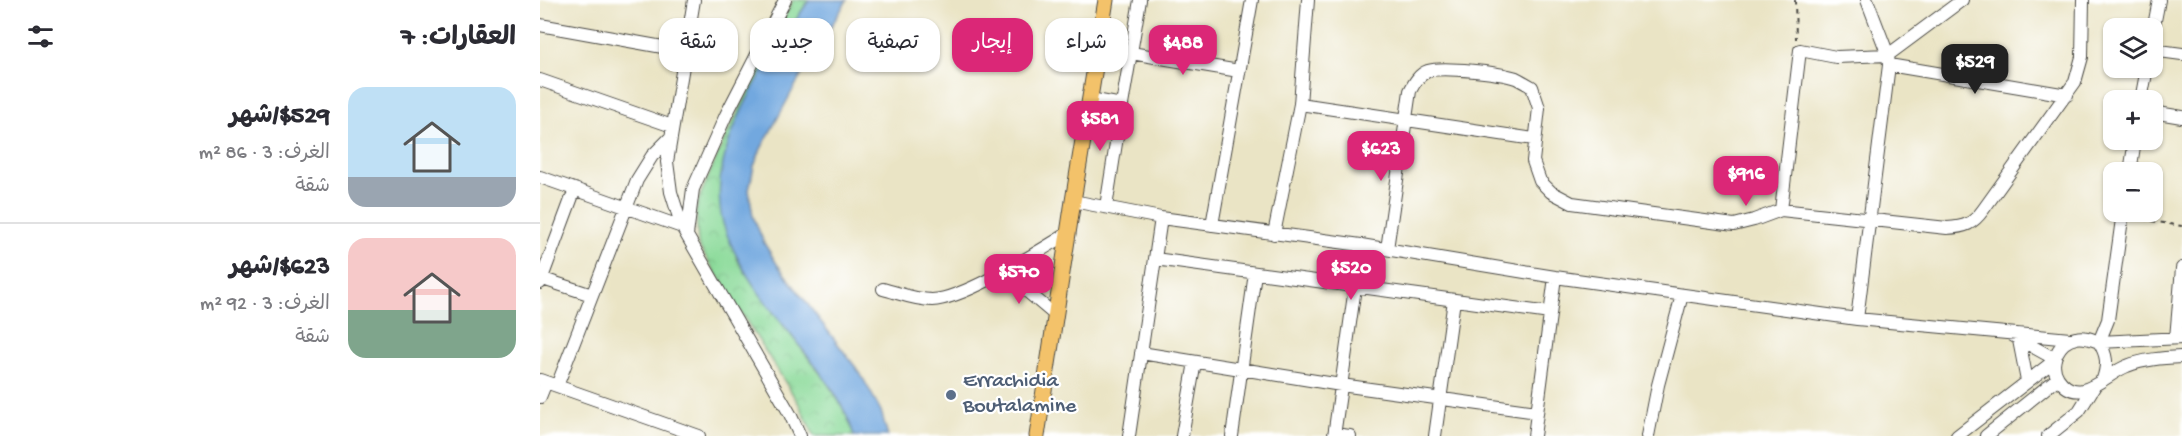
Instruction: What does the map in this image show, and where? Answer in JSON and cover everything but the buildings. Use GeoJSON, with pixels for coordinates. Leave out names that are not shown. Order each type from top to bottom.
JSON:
{"type":"FeatureCollection","features":[{"type":"Feature","properties":{"kind":"main road"},"geometry":{"type":"LineString","coordinates":[[1037,436],[1106,0]]}},
{"type":"Feature","properties":{"kind":"street"},"geometry":{"type":"LineString","coordinates":[[691,18],[694,0]]}},
{"type":"Feature","properties":{"kind":"street"},"geometry":{"type":"LineString","coordinates":[[684,231],[693,189],[726,115],[785,0]]}},
{"type":"Feature","properties":{"kind":"street"},"geometry":{"type":"LineString","coordinates":[[1106,207],[1140,0]]}},
{"type":"Feature","properties":{"kind":"street"},"geometry":{"type":"LineString","coordinates":[[1212,225],[1252,0]]}},
{"type":"Feature","properties":{"kind":"street"},"geometry":{"type":"LineString","coordinates":[[1274,234],[1300,104],[1308,0]]}},
{"type":"Feature","properties":{"kind":"street"},"geometry":{"type":"LineString","coordinates":[[1857,319],[1871,219],[1888,60],[1867,0]]}},
{"type":"Feature","properties":{"kind":"street"},"geometry":{"type":"LineString","coordinates":[[1888,60],[1962,0]]}},
{"type":"Feature","properties":{"kind":"street"},"geometry":{"type":"LineString","coordinates":[[1387,249],[1410,91],[1416,80],[1426,71],[1438,70],[1479,72],[1515,78],[1533,87],[1539,108],[1533,161],[1540,181],[1551,192],[1572,203],[1734,225],[1781,210],[1947,228],[1965,227],[1975,221],[2075,82],[2082,57],[2083,0]]}},
{"type":"Feature","properties":{"kind":"street"},"geometry":{"type":"LineString","coordinates":[[2156,18],[2159,0]]}},
{"type":"Feature","properties":{"kind":"street"},"geometry":{"type":"LineString","coordinates":[[540,25],[659,46]]}},
{"type":"Feature","properties":{"kind":"street"},"geometry":{"type":"LineString","coordinates":[[1781,210],[1800,50],[1836,57],[1888,60],[2067,95]]}},
{"type":"Feature","properties":{"kind":"street"},"geometry":{"type":"LineString","coordinates":[[2163,51],[2182,54]]}},
{"type":"Feature","properties":{"kind":"street"},"geometry":{"type":"LineString","coordinates":[[1131,52],[1239,71]]}},
{"type":"Feature","properties":{"kind":"street"},"geometry":{"type":"LineString","coordinates":[[682,72],[667,162],[671,192],[684,231],[790,414],[800,436]]}},
{"type":"Feature","properties":{"kind":"street"},"geometry":{"type":"LineString","coordinates":[[540,80],[672,131]]}},
{"type":"Feature","properties":{"kind":"street"},"geometry":{"type":"LineString","coordinates":[[1090,99],[1122,105]]}},
{"type":"Feature","properties":{"kind":"street"},"geometry":{"type":"LineString","coordinates":[[1300,104],[1534,139]]}},
{"type":"Feature","properties":{"kind":"street"},"geometry":{"type":"LineString","coordinates":[[2163,114],[2182,117]]}},
{"type":"Feature","properties":{"kind":"street"},"geometry":{"type":"LineString","coordinates":[[540,397],[592,295],[637,180],[672,131]]}},
{"type":"Feature","properties":{"kind":"street"},"geometry":{"type":"LineString","coordinates":[[540,177],[684,231]]}},
{"type":"Feature","properties":{"kind":"street"},"geometry":{"type":"LineString","coordinates":[[575,189],[541,280],[592,295]]}},
{"type":"Feature","properties":{"kind":"street"},"geometry":{"type":"LineString","coordinates":[[1073,201],[1161,218],[1361,245],[1555,277],[1857,319],[2015,337],[2087,338],[2098,342],[2179,338],[2182,268]]}},
{"type":"Feature","properties":{"kind":"street"},"geometry":{"type":"LineString","coordinates":[[1129,436],[1161,218]]}},
{"type":"Feature","properties":{"kind":"street"},"geometry":{"type":"LineString","coordinates":[[2098,342],[2108,320],[2122,222]]}},
{"type":"Feature","properties":{"kind":"street"},"geometry":{"type":"LineString","coordinates":[[883,288],[917,298],[934,300],[960,292],[1003,271],[1069,233]]}},
{"type":"Feature","properties":{"kind":"street"},"geometry":{"type":"LineString","coordinates":[[1350,436],[1334,435],[1361,245]]}},
{"type":"Feature","properties":{"kind":"street"},"geometry":{"type":"LineString","coordinates":[[1155,259],[1550,313]]}},
{"type":"Feature","properties":{"kind":"street"},"geometry":{"type":"LineString","coordinates":[[1003,271],[1055,315]]}},
{"type":"Feature","properties":{"kind":"street"},"geometry":{"type":"LineString","coordinates":[[1232,436],[1255,273]]}},
{"type":"Feature","properties":{"kind":"street"},"geometry":{"type":"LineString","coordinates":[[1534,436],[1555,277]]}},
{"type":"Feature","properties":{"kind":"street"},"geometry":{"type":"LineString","coordinates":[[1648,436],[1658,385],[1682,295]]}},
{"type":"Feature","properties":{"kind":"street"},"geometry":{"type":"LineString","coordinates":[[1435,436],[1454,300]]}},
{"type":"Feature","properties":{"kind":"street"},"geometry":{"type":"LineString","coordinates":[[2015,337],[2055,360]]}},
{"type":"Feature","properties":{"kind":"street"},"geometry":{"type":"LineString","coordinates":[[2015,337],[2027,381]]}},
{"type":"Feature","properties":{"kind":"street"},"geometry":{"type":"LineString","coordinates":[[1957,436],[2055,360],[2063,344],[2070,339]]}},
{"type":"Feature","properties":{"kind":"street"},"geometry":{"type":"LineString","coordinates":[[2098,342],[2105,351],[2108,365],[2103,379]]}},
{"type":"Feature","properties":{"kind":"street"},"geometry":{"type":"LineString","coordinates":[[1141,353],[1341,385],[1537,412]]}},
{"type":"Feature","properties":{"kind":"street"},"geometry":{"type":"LineString","coordinates":[[2048,436],[2079,411],[2094,387],[2103,379],[2126,366],[2158,358],[2182,357]]}},
{"type":"Feature","properties":{"kind":"street"},"geometry":{"type":"LineString","coordinates":[[2055,360],[2058,378],[2068,387],[2081,390],[2094,387]]}},
{"type":"Feature","properties":{"kind":"street"},"geometry":{"type":"LineString","coordinates":[[1182,436],[1195,362]]}},
{"type":"Feature","properties":{"kind":"street"},"geometry":{"type":"LineString","coordinates":[[1986,436],[2058,378]]}},
{"type":"Feature","properties":{"kind":"street"},"geometry":{"type":"LineString","coordinates":[[548,382],[699,436]]}},
{"type":"Feature","properties":{"kind":"path"},"geometry":{"type":"LineString","coordinates":[[1795,0],[1795,37],[1800,50]]}},
{"type":"Feature","properties":{"kind":"path"},"geometry":{"type":"LineString","coordinates":[[2162,222],[2182,226]]}},
{"type":"Feature","properties":{"kind":"green space"},"geometry":{"type":"Polygon","coordinates":[[[793,0],[809,0],[797,18],[784,18],[793,0]]]}},
{"type":"Feature","properties":{"kind":"green space"},"geometry":{"type":"Polygon","coordinates":[[[758,72],[764,72],[736,257],[760,294],[833,392],[854,436],[814,436],[799,404],[698,245],[696,211],[724,140],[758,72]]]}},
{"type":"Feature","properties":{"kind":"water"},"geometry":{"type":"Polygon","coordinates":[[[809,0],[847,0],[834,22],[834,18],[797,18],[809,0]]]}},
{"type":"Feature","properties":{"kind":"water"},"geometry":{"type":"Polygon","coordinates":[[[763,72],[803,72],[754,166],[749,190],[753,216],[764,243],[777,264],[860,373],[881,411],[888,436],[854,436],[843,408],[827,381],[753,285],[726,232],[720,203],[721,173],[729,142],[763,72]]]}},
{"type":"Feature","properties":{"kind":"place","name":"Errachidia Boutalamine"},"geometry":{"type":"Point","coordinates":[951,395]}}]}
